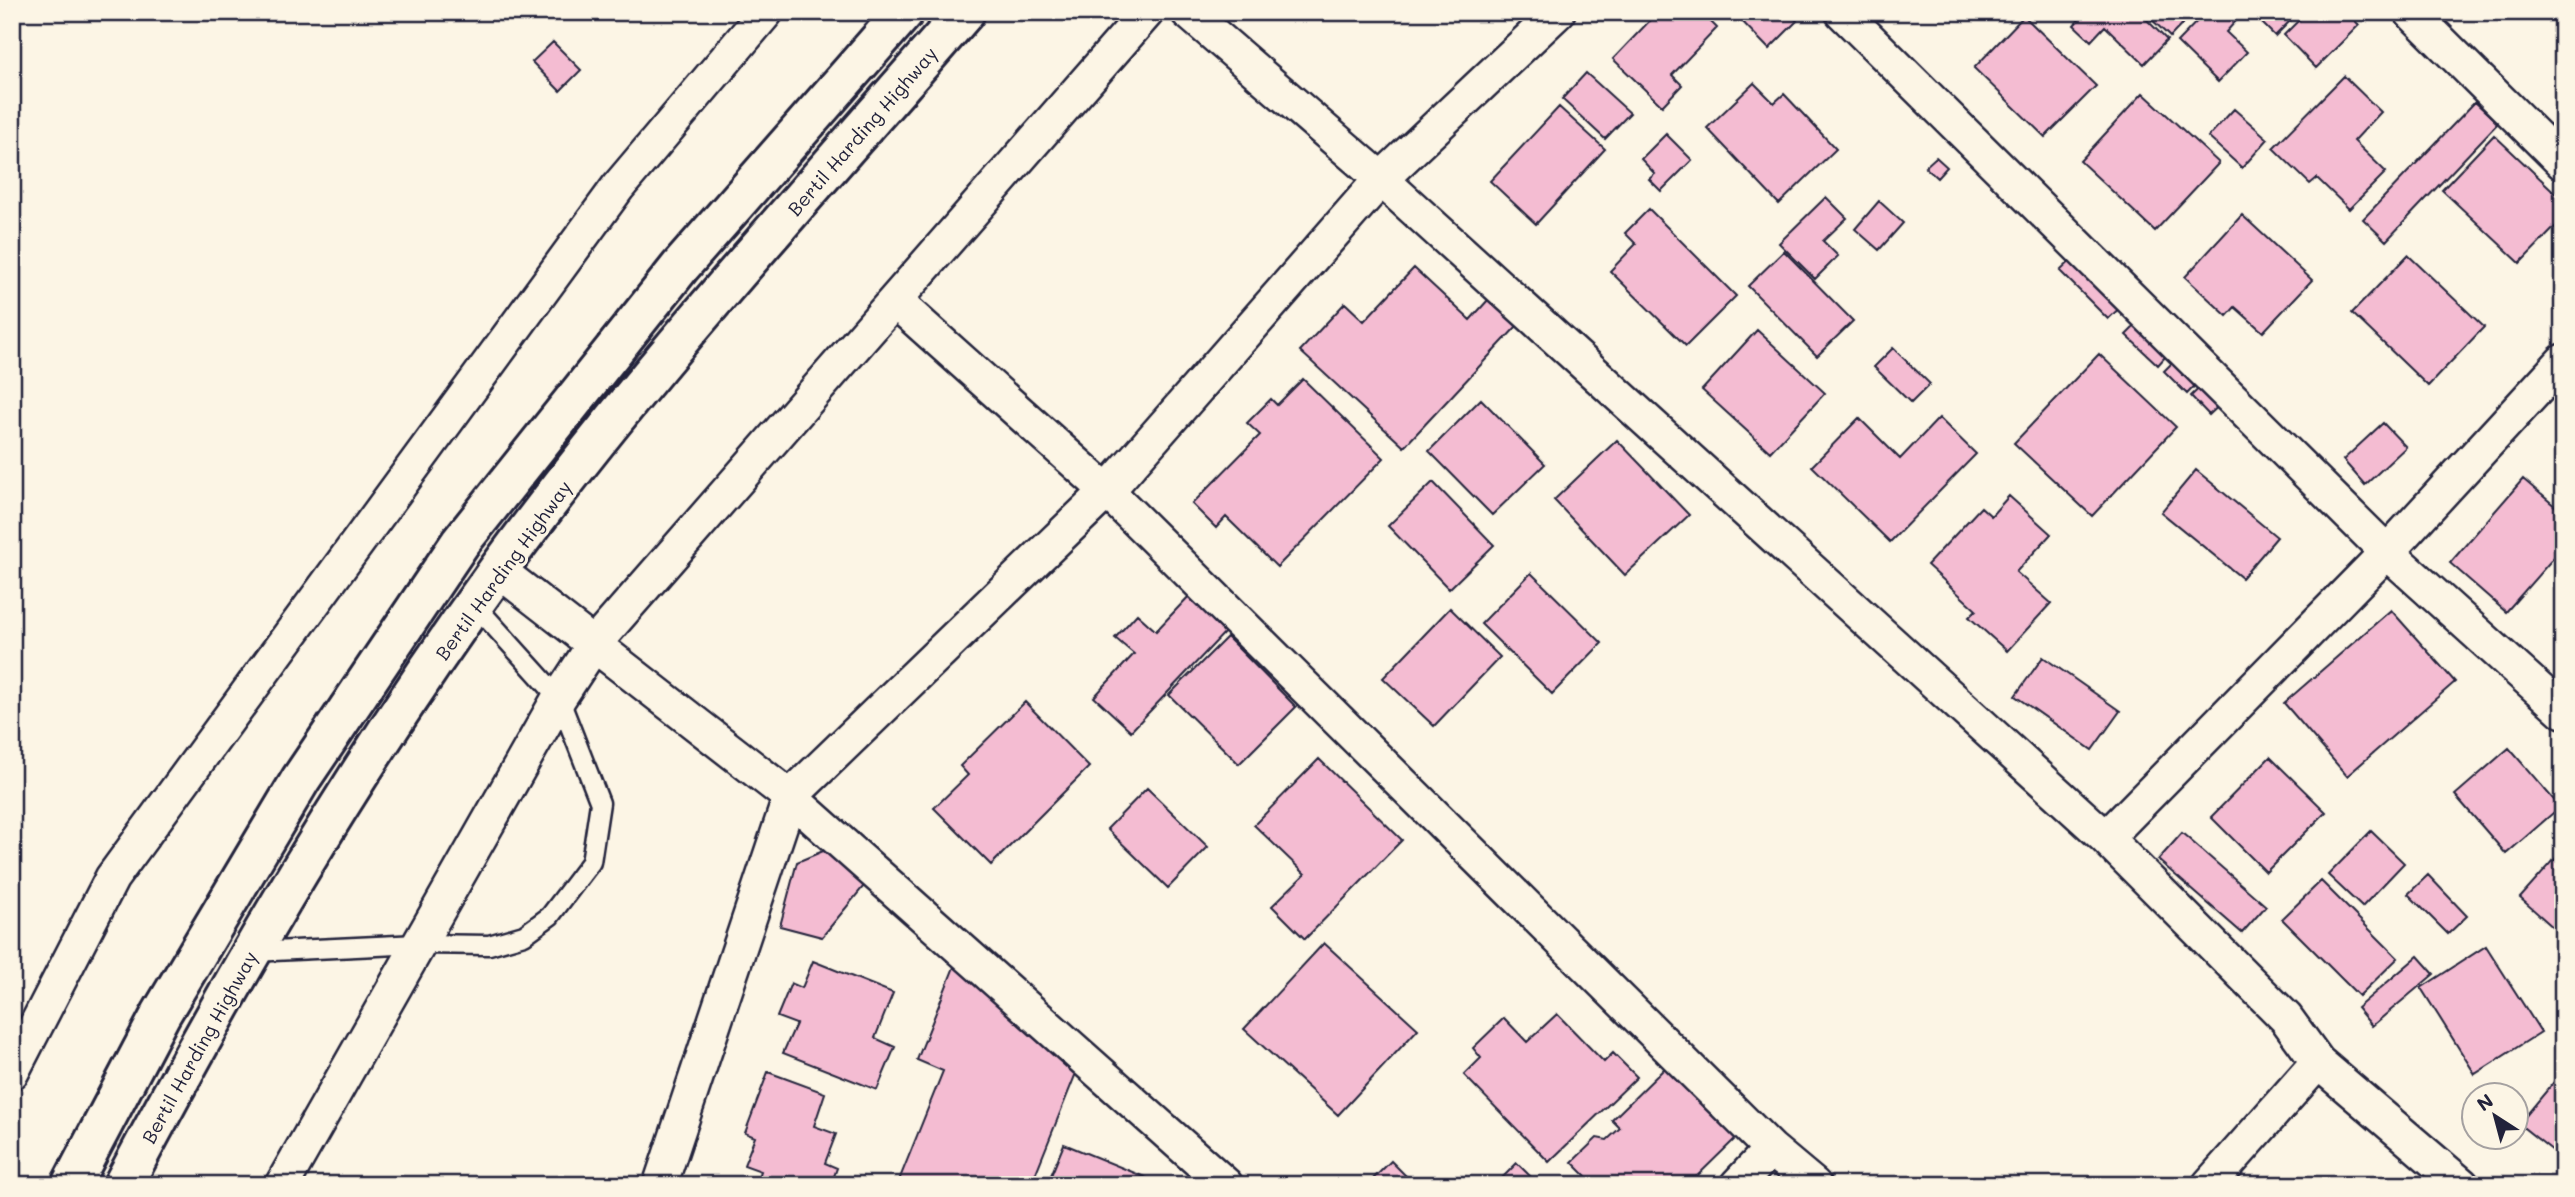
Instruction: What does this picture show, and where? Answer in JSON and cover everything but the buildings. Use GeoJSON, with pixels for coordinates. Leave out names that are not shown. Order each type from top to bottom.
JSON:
{"type":"FeatureCollection","features":[{"type":"Feature","properties":{"kind":"main road"},"geometry":{"type":"LineString","coordinates":[[71,1185],[161,1014],[301,779],[460,543],[680,267],[904,12]]}},
{"type":"Feature","properties":{"kind":"main road","name":"Bertil Harding Highway"},"geometry":{"type":"LineString","coordinates":[[123,1185],[202,1037],[340,804],[498,570],[715,298],[965,12]]}},
{"type":"Feature","properties":{"kind":"street"},"geometry":{"type":"LineString","coordinates":[[12,1072],[112,878],[618,187],[766,12]]}},
{"type":"Feature","properties":{"kind":"street"},"geometry":{"type":"LineString","coordinates":[[282,1185],[559,698],[595,643],[1147,12]]}},
{"type":"Feature","properties":{"kind":"street"},"geometry":{"type":"LineString","coordinates":[[1188,12],[1381,179],[2106,838],[2286,1018],[2318,1062],[2462,1185]]}},
{"type":"Feature","properties":{"kind":"street"},"geometry":{"type":"LineString","coordinates":[[660,1185],[790,797],[1107,491],[1381,179],[1558,12]]}},
{"type":"Feature","properties":{"kind":"street"},"geometry":{"type":"LineString","coordinates":[[1842,12],[2387,552],[2563,711]]}},
{"type":"Feature","properties":{"kind":"street"},"geometry":{"type":"LineString","coordinates":[[2411,12],[2563,163]]}},
{"type":"Feature","properties":{"kind":"street"},"geometry":{"type":"LineString","coordinates":[[896,302],[1107,491],[1771,1149],[1814,1185]]}},
{"type":"Feature","properties":{"kind":"street"},"geometry":{"type":"LineString","coordinates":[[2106,838],[2387,552],[2563,361]]}},
{"type":"Feature","properties":{"kind":"street"},"geometry":{"type":"LineString","coordinates":[[498,570],[790,797],[1216,1180]]}},
{"type":"Feature","properties":{"kind":"street"},"geometry":{"type":"LineString","coordinates":[[2209,1185],[2318,1062]]}},
{"type":"Feature","properties":{"kind":"street"},"geometry":{"type":"LineString","coordinates":[[1737,1185],[1771,1149]]}},
{"type":"Feature","properties":{"kind":"lane"},"geometry":{"type":"LineString","coordinates":[[253,952],[418,944],[489,945],[524,935],[550,916],[591,862],[600,803],[559,698],[475,605]]}}]}
